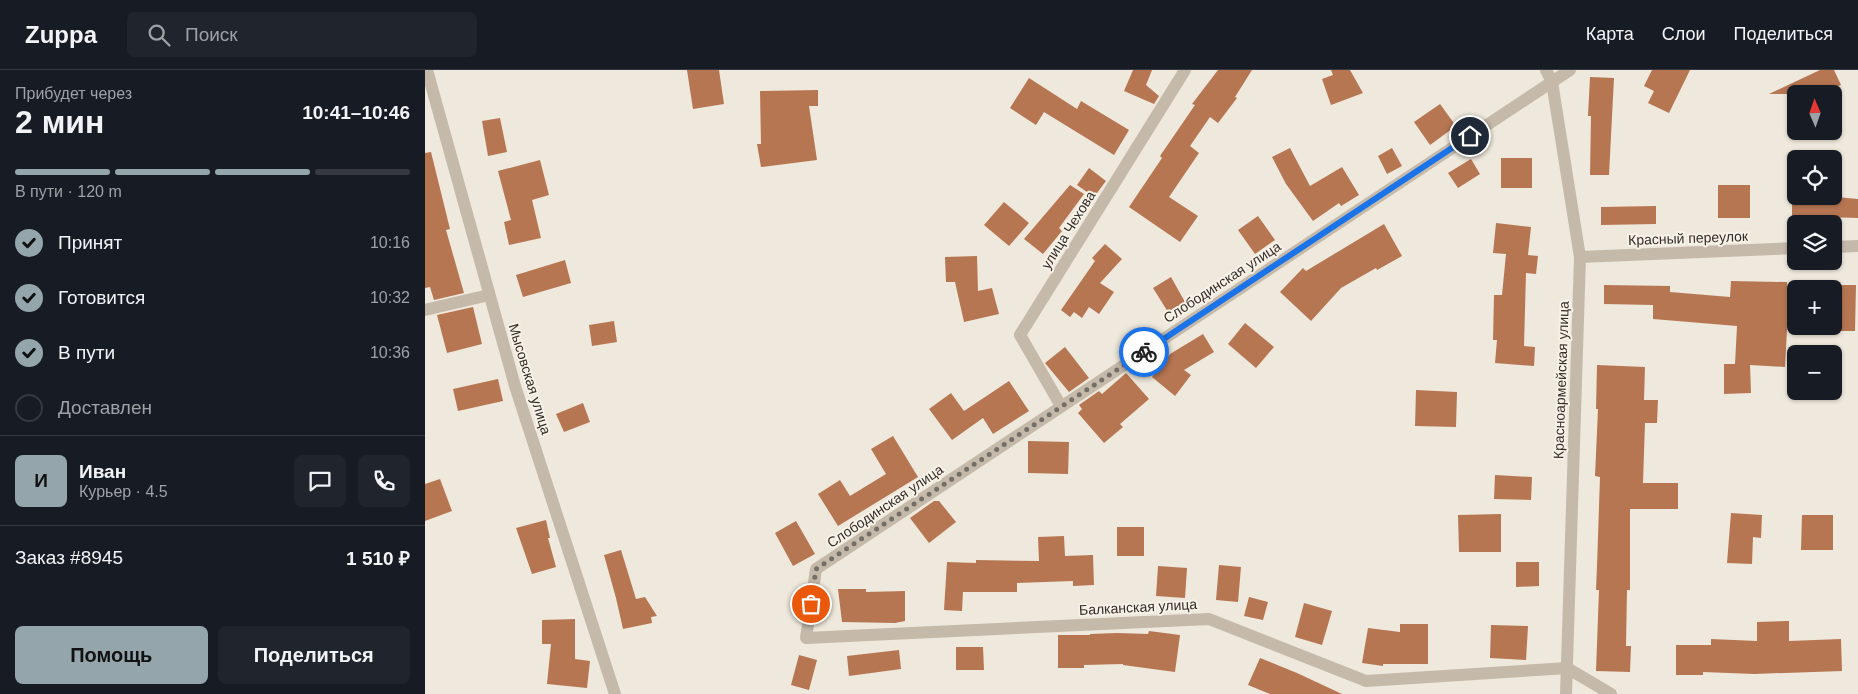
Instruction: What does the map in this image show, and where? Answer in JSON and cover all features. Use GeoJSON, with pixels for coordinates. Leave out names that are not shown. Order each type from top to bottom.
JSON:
{"type":"FeatureCollection","features":[{"type":"Feature","properties":{"kind":"street","name":"Мысовская улица"},"geometry":{"type":"LineString","coordinates":[[427,70],[515,386],[615,694]]}},
{"type":"Feature","properties":{"kind":"street","name":"улица Чехова"},"geometry":{"type":"LineString","coordinates":[[1061,406],[1020,335],[1185,70]]}},
{"type":"Feature","properties":{"kind":"street","name":"Красноармейская улица"},"geometry":{"type":"LineString","coordinates":[[1546,70],[1552,82],[1580,257],[1566,694]]}},
{"type":"Feature","properties":{"kind":"street","name":"Слободинская улица"},"geometry":{"type":"LineString","coordinates":[[816,569],[1570,70]]}},
{"type":"Feature","properties":{"kind":"street"},"geometry":{"type":"LineString","coordinates":[[1842,247],[1858,246]]}},
{"type":"Feature","properties":{"kind":"street","name":"Красный переулок"},"geometry":{"type":"LineString","coordinates":[[1580,257],[1787,248]]}},
{"type":"Feature","properties":{"kind":"street"},"geometry":{"type":"LineString","coordinates":[[425,310],[489,295]]}},
{"type":"Feature","properties":{"kind":"street","name":"Балканская улица"},"geometry":{"type":"LineString","coordinates":[[816,569],[807,638],[1209,619],[1366,681],[1567,668]]}},
{"type":"Feature","properties":{"kind":"street"},"geometry":{"type":"LineString","coordinates":[[1567,668],[1611,694]]}},
{"type":"Feature","properties":{"kind":"building"},"geometry":{"type":"Polygon","coordinates":[[[687,70],[719,70],[724,104],[693,109],[687,70]]]}},
{"type":"Feature","properties":{"kind":"building"},"geometry":{"type":"Polygon","coordinates":[[[1133,70],[1152,70],[1146,85],[1159,96],[1154,104],[1124,91],[1133,70]]]}},
{"type":"Feature","properties":{"kind":"building"},"geometry":{"type":"Polygon","coordinates":[[[1218,70],[1252,70],[1235,97],[1237,98],[1218,123],[1210,117],[1190,146],[1199,153],[1169,197],[1198,216],[1180,242],[1129,207],[1162,158],[1160,156],[1195,105],[1192,104],[1218,70]]]}},
{"type":"Feature","properties":{"kind":"building"},"geometry":{"type":"Polygon","coordinates":[[[1331,70],[1350,70],[1363,93],[1331,105],[1322,79],[1333,75],[1331,70]]]}},
{"type":"Feature","properties":{"kind":"building"},"geometry":{"type":"Polygon","coordinates":[[[1652,70],[1690,70],[1669,113],[1648,103],[1654,91],[1644,86],[1652,70]]]}},
{"type":"Feature","properties":{"kind":"building"},"geometry":{"type":"Polygon","coordinates":[[[1820,70],[1834,70],[1841,85],[1788,85],[1820,70]]]}},
{"type":"Feature","properties":{"kind":"building"},"geometry":{"type":"Polygon","coordinates":[[[1590,77],[1614,78],[1609,175],[1590,175],[1591,116],[1588,116],[1590,77]]]}},
{"type":"Feature","properties":{"kind":"building"},"geometry":{"type":"Polygon","coordinates":[[[1029,78],[1077,109],[1081,101],[1129,130],[1114,155],[1044,112],[1036,125],[1010,108],[1029,78]]]}},
{"type":"Feature","properties":{"kind":"building"},"geometry":{"type":"Polygon","coordinates":[[[1787,86],[1787,94],[1769,94],[1787,86]]]}},
{"type":"Feature","properties":{"kind":"building"},"geometry":{"type":"Polygon","coordinates":[[[818,90],[818,106],[809,106],[817,160],[761,167],[757,144],[761,144],[760,91],[818,90]]]}},
{"type":"Feature","properties":{"kind":"building"},"geometry":{"type":"Polygon","coordinates":[[[1440,104],[1456,126],[1430,145],[1414,122],[1440,104]]]}},
{"type":"Feature","properties":{"kind":"building"},"geometry":{"type":"Polygon","coordinates":[[[500,118],[507,152],[488,156],[482,121],[500,118]]]}},
{"type":"Feature","properties":{"kind":"building"},"geometry":{"type":"Polygon","coordinates":[[[1290,148],[1310,186],[1342,167],[1359,195],[1341,206],[1339,203],[1313,221],[1286,184],[1272,157],[1290,148]]]}},
{"type":"Feature","properties":{"kind":"building"},"geometry":{"type":"Polygon","coordinates":[[[1392,148],[1402,166],[1387,174],[1378,156],[1392,148]]]}},
{"type":"Feature","properties":{"kind":"building"},"geometry":{"type":"Polygon","coordinates":[[[431,152],[450,229],[446,230],[464,293],[434,300],[430,287],[425,288],[425,153],[431,152]]]}},
{"type":"Feature","properties":{"kind":"building"},"geometry":{"type":"Polygon","coordinates":[[[1501,158],[1532,158],[1532,188],[1501,188],[1501,158]]]}},
{"type":"Feature","properties":{"kind":"building"},"geometry":{"type":"Polygon","coordinates":[[[1471,159],[1480,174],[1458,188],[1448,173],[1471,159]]]}},
{"type":"Feature","properties":{"kind":"building"},"geometry":{"type":"Polygon","coordinates":[[[540,160],[549,195],[532,200],[541,238],[509,245],[504,222],[511,220],[498,171],[540,160]]]}},
{"type":"Feature","properties":{"kind":"building"},"geometry":{"type":"Polygon","coordinates":[[[1089,168],[1106,181],[1094,197],[1077,185],[1089,168]]]}},
{"type":"Feature","properties":{"kind":"building"},"geometry":{"type":"Polygon","coordinates":[[[1070,185],[1084,194],[1059,228],[1062,231],[1043,254],[1024,239],[1070,185]]]}},
{"type":"Feature","properties":{"kind":"building"},"geometry":{"type":"Polygon","coordinates":[[[1718,185],[1750,185],[1750,218],[1718,218],[1718,185]]]}},
{"type":"Feature","properties":{"kind":"building"},"geometry":{"type":"Polygon","coordinates":[[[1842,198],[1858,199],[1858,218],[1842,218],[1842,215],[1792,215],[1792,205],[1842,205],[1842,198]]]}},
{"type":"Feature","properties":{"kind":"building"},"geometry":{"type":"Polygon","coordinates":[[[1004,202],[1029,223],[1009,246],[984,225],[1004,202]]]}},
{"type":"Feature","properties":{"kind":"building"},"geometry":{"type":"Polygon","coordinates":[[[1656,206],[1656,224],[1601,225],[1601,207],[1656,206]]]}},
{"type":"Feature","properties":{"kind":"building"},"geometry":{"type":"Polygon","coordinates":[[[1258,216],[1275,240],[1255,254],[1238,230],[1258,216]]]}},
{"type":"Feature","properties":{"kind":"building"},"geometry":{"type":"Polygon","coordinates":[[[1496,223],[1531,227],[1528,255],[1538,256],[1536,274],[1526,273],[1524,346],[1535,347],[1534,366],[1495,363],[1497,340],[1493,340],[1494,295],[1502,295],[1506,254],[1493,253],[1496,223]]]}},
{"type":"Feature","properties":{"kind":"building"},"geometry":{"type":"Polygon","coordinates":[[[1384,224],[1402,256],[1341,288],[1311,321],[1280,292],[1303,268],[1306,271],[1384,224]]]}},
{"type":"Feature","properties":{"kind":"building"},"geometry":{"type":"Polygon","coordinates":[[[1105,244],[1122,259],[1100,283],[1114,292],[1099,314],[1089,307],[1082,318],[1074,312],[1070,317],[1061,310],[1095,261],[1092,258],[1105,244]]]}},
{"type":"Feature","properties":{"kind":"building"},"geometry":{"type":"Polygon","coordinates":[[[977,256],[978,291],[992,288],[999,314],[964,322],[955,282],[946,282],[945,257],[977,256]]]}},
{"type":"Feature","properties":{"kind":"building"},"geometry":{"type":"Polygon","coordinates":[[[565,260],[571,283],[523,297],[516,275],[565,260]]]}},
{"type":"Feature","properties":{"kind":"building"},"geometry":{"type":"Polygon","coordinates":[[[1171,277],[1185,302],[1168,312],[1153,288],[1171,277]]]}},
{"type":"Feature","properties":{"kind":"building"},"geometry":{"type":"Polygon","coordinates":[[[1731,281],[1787,282],[1785,367],[1750,365],[1751,393],[1724,394],[1724,364],[1735,364],[1737,326],[1653,319],[1653,305],[1604,304],[1604,285],[1670,286],[1670,292],[1730,297],[1731,281]]]}},
{"type":"Feature","properties":{"kind":"building"},"geometry":{"type":"Polygon","coordinates":[[[1842,285],[1856,285],[1855,331],[1842,331],[1842,285]]]}},
{"type":"Feature","properties":{"kind":"building"},"geometry":{"type":"Polygon","coordinates":[[[473,307],[482,344],[447,353],[437,315],[473,307]]]}},
{"type":"Feature","properties":{"kind":"building"},"geometry":{"type":"Polygon","coordinates":[[[614,321],[617,342],[592,346],[589,325],[614,321]]]}},
{"type":"Feature","properties":{"kind":"building"},"geometry":{"type":"Polygon","coordinates":[[[1245,323],[1274,347],[1256,368],[1228,344],[1245,323]]]}},
{"type":"Feature","properties":{"kind":"building"},"geometry":{"type":"Polygon","coordinates":[[[1203,334],[1214,352],[1184,370],[1191,375],[1175,396],[1152,377],[1170,354],[1203,334]]]}},
{"type":"Feature","properties":{"kind":"building"},"geometry":{"type":"Polygon","coordinates":[[[1065,347],[1089,378],[1069,392],[1045,363],[1065,347]]]}},
{"type":"Feature","properties":{"kind":"building"},"geometry":{"type":"Polygon","coordinates":[[[1597,365],[1645,367],[1644,400],[1658,400],[1657,423],[1645,423],[1643,483],[1678,483],[1678,509],[1630,509],[1630,590],[1627,590],[1626,646],[1631,646],[1630,672],[1596,671],[1599,590],[1596,590],[1600,477],[1595,476],[1598,409],[1596,409],[1597,365]]]}},
{"type":"Feature","properties":{"kind":"building"},"geometry":{"type":"Polygon","coordinates":[[[1126,373],[1149,399],[1120,424],[1123,427],[1104,443],[1078,413],[1082,409],[1079,405],[1099,391],[1102,394],[1126,373]]]}},
{"type":"Feature","properties":{"kind":"building"},"geometry":{"type":"Polygon","coordinates":[[[498,379],[503,401],[458,411],[453,389],[498,379]]]}},
{"type":"Feature","properties":{"kind":"building"},"geometry":{"type":"Polygon","coordinates":[[[1009,381],[1029,411],[993,434],[983,418],[952,440],[929,409],[951,393],[964,411],[1009,381]]]}},
{"type":"Feature","properties":{"kind":"building"},"geometry":{"type":"Polygon","coordinates":[[[1416,390],[1457,392],[1456,427],[1415,426],[1416,390]]]}},
{"type":"Feature","properties":{"kind":"building"},"geometry":{"type":"Polygon","coordinates":[[[583,403],[590,422],[564,432],[556,414],[583,403]]]}},
{"type":"Feature","properties":{"kind":"building"},"geometry":{"type":"Polygon","coordinates":[[[893,436],[918,477],[838,526],[818,494],[840,480],[850,496],[886,474],[871,449],[893,436]]]}},
{"type":"Feature","properties":{"kind":"building"},"geometry":{"type":"Polygon","coordinates":[[[1028,441],[1069,442],[1068,474],[1028,473],[1028,441]]]}},
{"type":"Feature","properties":{"kind":"building"},"geometry":{"type":"Polygon","coordinates":[[[1495,475],[1532,477],[1531,500],[1494,499],[1495,475]]]}},
{"type":"Feature","properties":{"kind":"building"},"geometry":{"type":"Polygon","coordinates":[[[440,479],[452,511],[425,521],[425,484],[440,479]]]}},
{"type":"Feature","properties":{"kind":"building"},"geometry":{"type":"Polygon","coordinates":[[[934,501],[939,501],[956,522],[929,543],[910,518],[934,501]]]}},
{"type":"Feature","properties":{"kind":"building"},"geometry":{"type":"Polygon","coordinates":[[[1731,513],[1762,515],[1761,538],[1753,537],[1752,564],[1727,563],[1731,513]]]}},
{"type":"Feature","properties":{"kind":"building"},"geometry":{"type":"Polygon","coordinates":[[[1501,514],[1501,552],[1459,552],[1458,515],[1501,514]]]}},
{"type":"Feature","properties":{"kind":"building"},"geometry":{"type":"Polygon","coordinates":[[[1802,515],[1833,515],[1833,550],[1801,550],[1802,515]]]}},
{"type":"Feature","properties":{"kind":"building"},"geometry":{"type":"Polygon","coordinates":[[[546,520],[550,538],[548,538],[556,567],[532,574],[516,528],[546,520]]]}},
{"type":"Feature","properties":{"kind":"building"},"geometry":{"type":"Polygon","coordinates":[[[796,521],[815,554],[793,566],[775,533],[796,521]]]}},
{"type":"Feature","properties":{"kind":"building"},"geometry":{"type":"Polygon","coordinates":[[[1117,527],[1144,527],[1144,556],[1117,556],[1117,527]]]}},
{"type":"Feature","properties":{"kind":"building"},"geometry":{"type":"Polygon","coordinates":[[[1064,536],[1065,556],[1093,555],[1094,585],[1073,586],[1073,581],[1017,583],[1017,592],[963,592],[962,611],[944,610],[947,562],[976,563],[976,560],[1039,561],[1038,537],[1064,536]]]}},
{"type":"Feature","properties":{"kind":"building"},"geometry":{"type":"Polygon","coordinates":[[[621,550],[636,599],[645,597],[657,616],[651,617],[652,623],[623,629],[604,555],[621,550]]]}},
{"type":"Feature","properties":{"kind":"building"},"geometry":{"type":"Polygon","coordinates":[[[1516,562],[1539,562],[1539,586],[1516,587],[1516,562]]]}},
{"type":"Feature","properties":{"kind":"building"},"geometry":{"type":"Polygon","coordinates":[[[1219,565],[1241,567],[1238,602],[1216,600],[1219,565]]]}},
{"type":"Feature","properties":{"kind":"building"},"geometry":{"type":"Polygon","coordinates":[[[1158,566],[1187,568],[1185,598],[1156,596],[1158,566]]]}},
{"type":"Feature","properties":{"kind":"building"},"geometry":{"type":"Polygon","coordinates":[[[838,589],[866,589],[866,592],[905,591],[905,621],[895,623],[842,622],[838,589]]]}},
{"type":"Feature","properties":{"kind":"building"},"geometry":{"type":"Polygon","coordinates":[[[1249,597],[1268,602],[1263,620],[1244,616],[1249,597]]]}},
{"type":"Feature","properties":{"kind":"building"},"geometry":{"type":"Polygon","coordinates":[[[1304,603],[1332,611],[1322,645],[1295,637],[1304,603]]]}},
{"type":"Feature","properties":{"kind":"building"},"geometry":{"type":"Polygon","coordinates":[[[575,619],[575,659],[590,661],[587,688],[547,684],[551,644],[542,644],[542,620],[575,619]]]}},
{"type":"Feature","properties":{"kind":"building"},"geometry":{"type":"Polygon","coordinates":[[[1789,621],[1789,641],[1841,639],[1842,671],[1754,674],[1703,672],[1703,675],[1676,675],[1676,645],[1711,645],[1711,639],[1757,641],[1757,622],[1789,621]]]}},
{"type":"Feature","properties":{"kind":"building"},"geometry":{"type":"Polygon","coordinates":[[[1400,624],[1428,624],[1428,664],[1383,664],[1383,666],[1362,663],[1368,628],[1400,632],[1400,624]]]}},
{"type":"Feature","properties":{"kind":"building"},"geometry":{"type":"Polygon","coordinates":[[[1491,625],[1528,626],[1526,660],[1490,658],[1491,625]]]}},
{"type":"Feature","properties":{"kind":"building"},"geometry":{"type":"Polygon","coordinates":[[[1149,631],[1180,635],[1175,672],[1123,664],[1084,665],[1084,668],[1058,668],[1058,635],[1148,634],[1149,631]]]}},
{"type":"Feature","properties":{"kind":"building"},"geometry":{"type":"Polygon","coordinates":[[[956,647],[983,647],[984,670],[956,670],[956,647]]]}},
{"type":"Feature","properties":{"kind":"building"},"geometry":{"type":"Polygon","coordinates":[[[899,650],[901,669],[849,676],[847,656],[899,650]]]}},
{"type":"Feature","properties":{"kind":"building"},"geometry":{"type":"Polygon","coordinates":[[[799,655],[817,660],[809,690],[791,685],[799,655]]]}},
{"type":"Feature","properties":{"kind":"building"},"geometry":{"type":"Polygon","coordinates":[[[1260,658],[1342,694],[1270,694],[1248,685],[1260,658]]]}},
{"type":"Feature","properties":{"kind":"way so far"},"geometry":{"type":"LineString","coordinates":[[811,604],[816,569],[1144,352]]}},
{"type":"Feature","properties":{"kind":"route"},"geometry":{"type":"LineString","coordinates":[[1144,352],[1470,136]]}}]}
